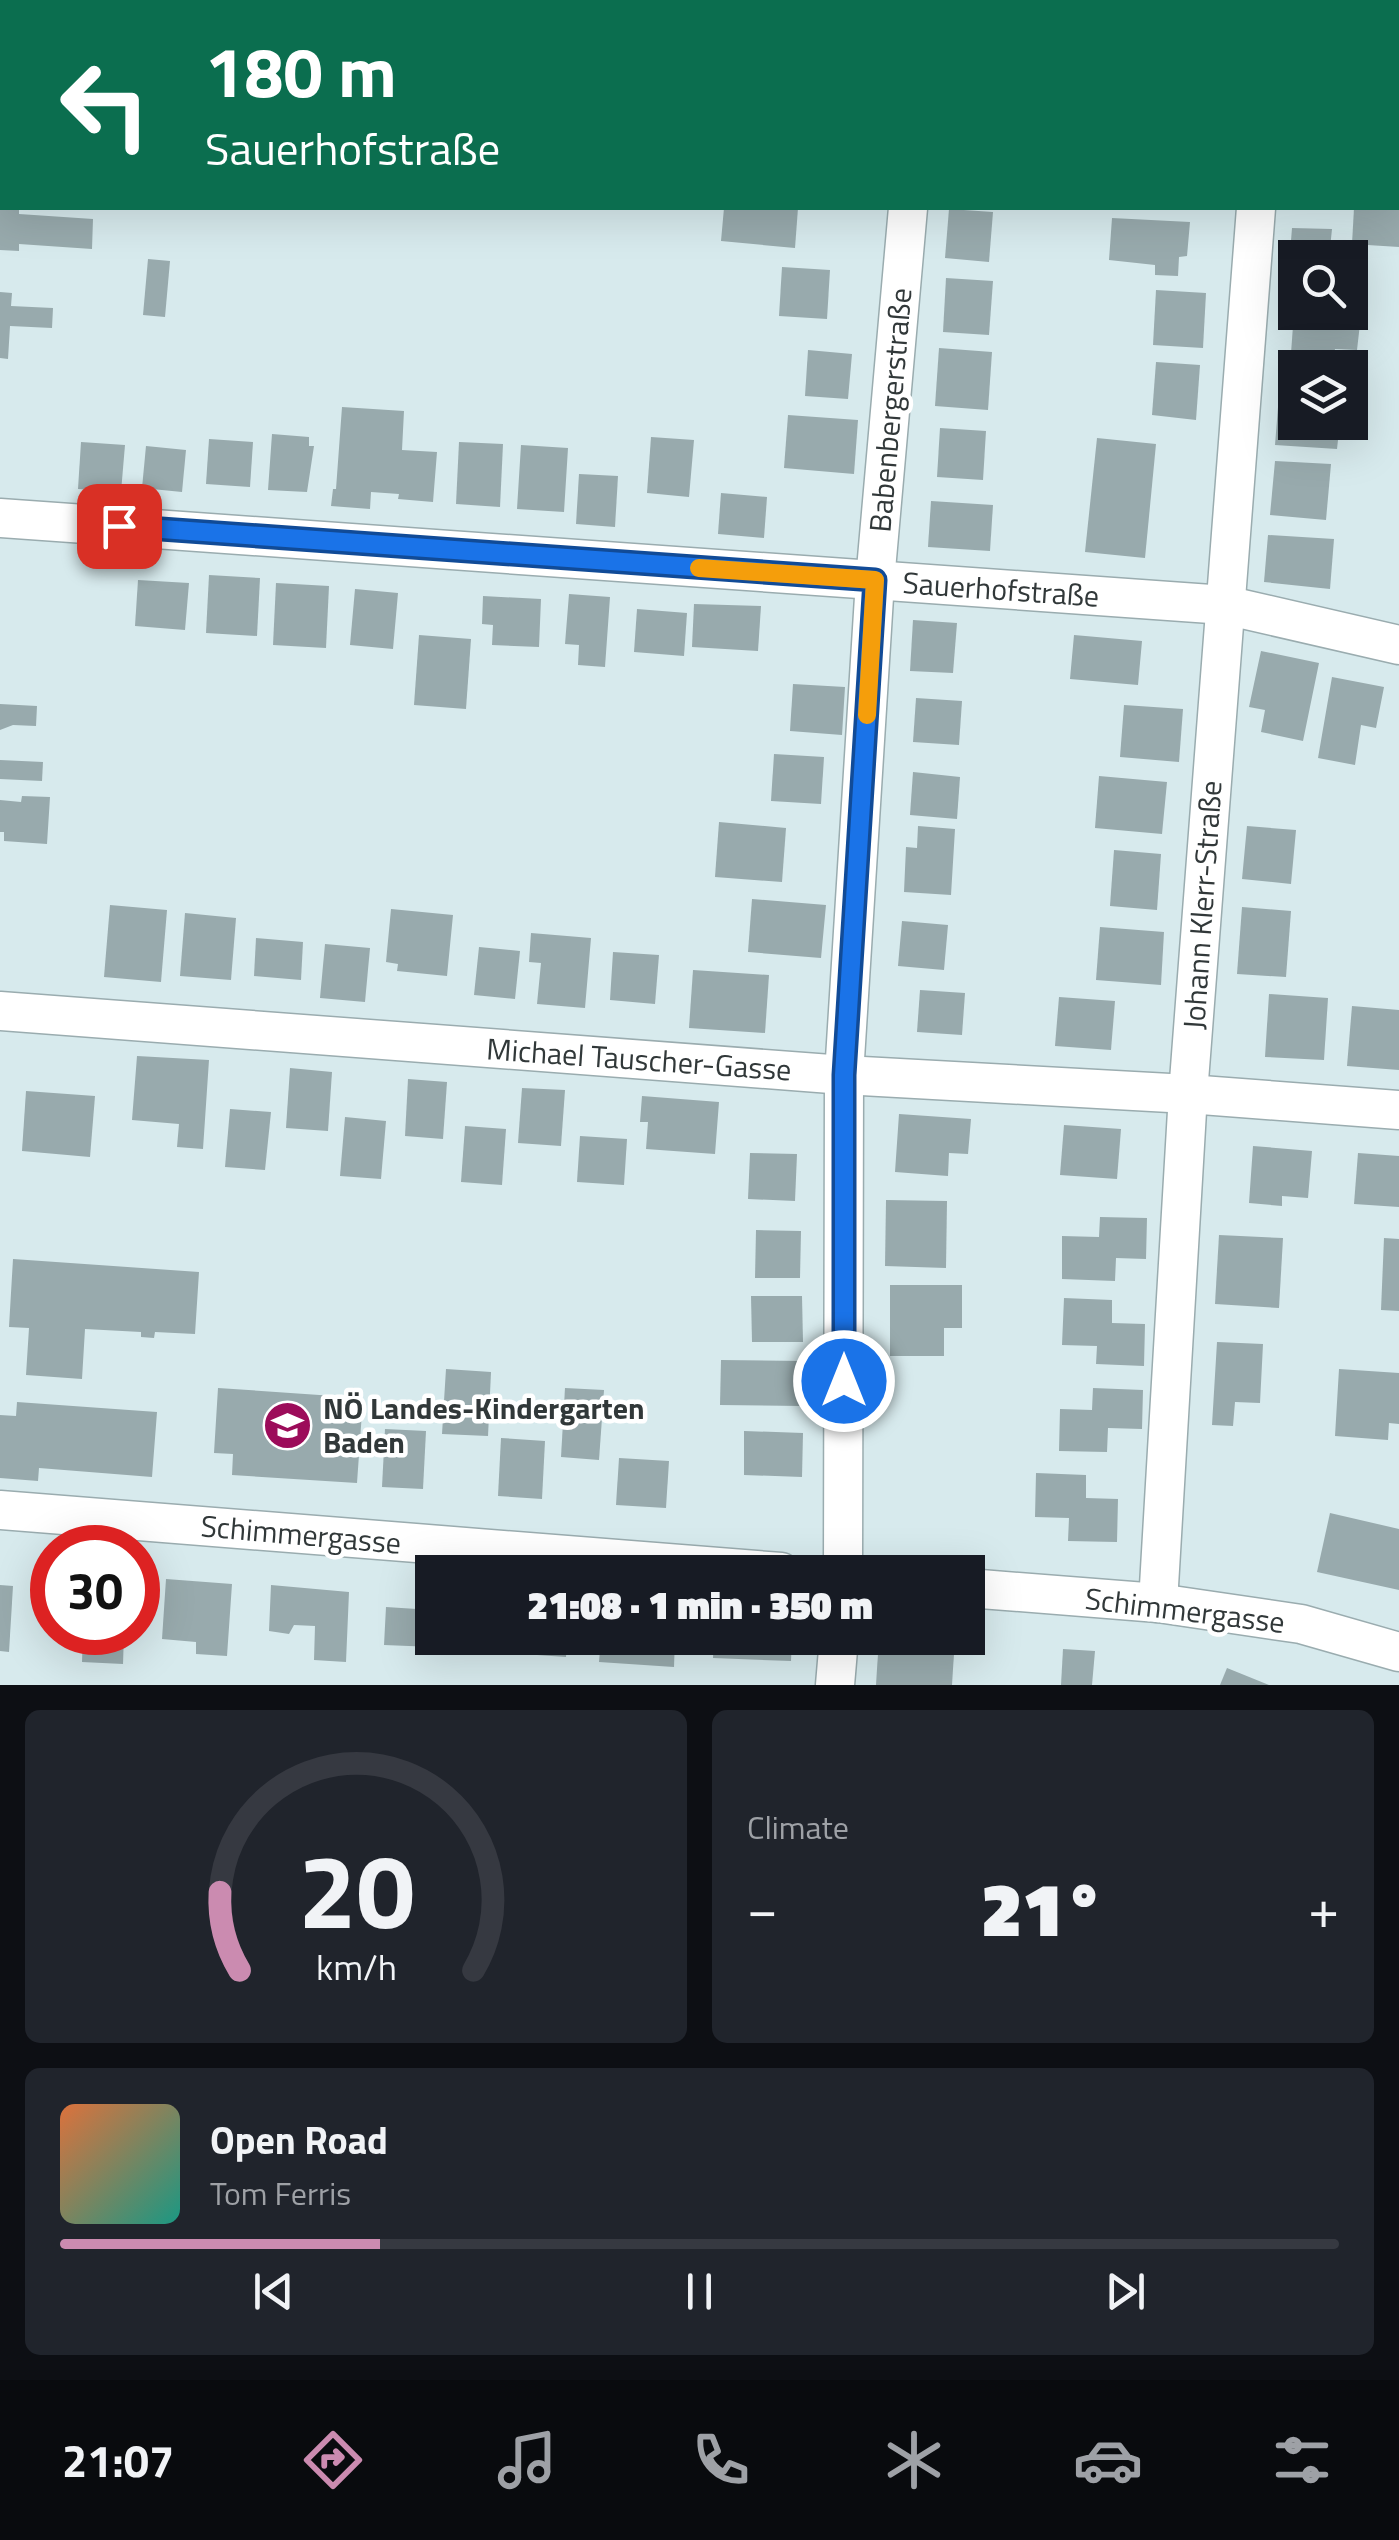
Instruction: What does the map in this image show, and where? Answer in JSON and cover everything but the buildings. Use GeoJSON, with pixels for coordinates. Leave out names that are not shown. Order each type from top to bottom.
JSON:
{"type":"FeatureCollection","features":[{"type":"Feature","properties":{"kind":"street","name":"Babenbergerstraße"},"geometry":{"type":"LineString","coordinates":[[844,1555],[844,1075],[875,580],[908,210]]}},
{"type":"Feature","properties":{"kind":"street","name":"Johann Klerr-Straße"},"geometry":{"type":"LineString","coordinates":[[1158,1603],[1188,1094],[1256,210]]}},
{"type":"Feature","properties":{"kind":"street","name":"Sauerhofstraße"},"geometry":{"type":"LineString","coordinates":[[0,518],[1224,605],[1399,645]]}},
{"type":"Feature","properties":{"kind":"street","name":"Michael Tauscher-Gasse"},"geometry":{"type":"LineString","coordinates":[[0,1011],[844,1075],[1399,1110]]}},
{"type":"Feature","properties":{"kind":"street","name":"Schimmergasse"},"geometry":{"type":"LineString","coordinates":[[0,1510],[567,1555]]}},
{"type":"Feature","properties":{"kind":"street","name":"Schimmergasse"},"geometry":{"type":"LineString","coordinates":[[985,1589],[1158,1603],[1301,1624],[1399,1652]]}},
{"type":"Feature","properties":{"kind":"street"},"geometry":{"type":"LineString","coordinates":[[835,1685],[837,1655]]}},
{"type":"Feature","properties":{"kind":"slow traffic"},"geometry":{"type":"LineString","coordinates":[[699,568],[875,580],[867,715]]}},
{"type":"Feature","properties":{"kind":"place","name":"NÖ Landes-Kindergarten Baden"},"geometry":{"type":"Point","coordinates":[288,1425]}},
{"type":"Feature","properties":{"kind":"route"},"geometry":{"type":"LineString","coordinates":[[119,526],[875,580],[844,1075],[844,1381]]}}]}
